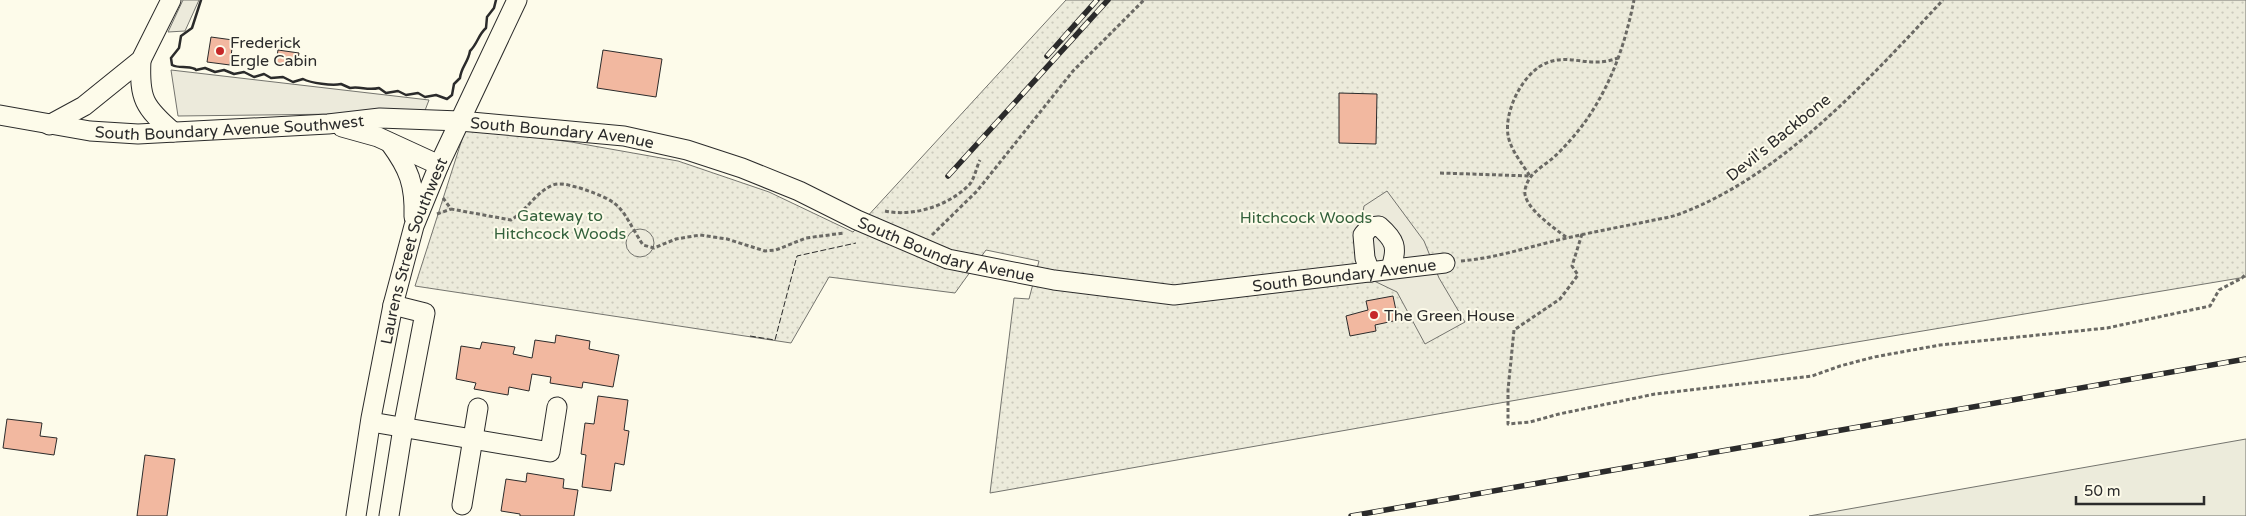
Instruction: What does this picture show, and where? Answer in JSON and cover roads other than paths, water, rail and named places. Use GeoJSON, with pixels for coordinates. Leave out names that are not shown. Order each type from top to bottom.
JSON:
{"type":"FeatureCollection","features":[{"type":"Feature","properties":{"kind":"street"},"geometry":{"type":"LineString","coordinates":[[171,0],[141,60],[140,83],[149,111],[173,132]]}},
{"type":"Feature","properties":{"kind":"street","name":"Laurens Street Southwest"},"geometry":{"type":"LineString","coordinates":[[356,516],[371,422],[394,306],[414,226],[439,165],[518,0]]}},
{"type":"Feature","properties":{"kind":"street"},"geometry":{"type":"LineString","coordinates":[[49,125],[84,106],[141,60]]}},
{"type":"Feature","properties":{"kind":"street","name":"South Boundary Avenue Southwest"},"geometry":{"type":"LineString","coordinates":[[0,115],[90,131],[138,134],[328,124],[380,118],[460,121]]}},
{"type":"Feature","properties":{"kind":"street","name":"South Boundary Avenue"},"geometry":{"type":"LineString","coordinates":[[460,121],[624,136],[687,150],[742,168],[799,191],[948,259],[1054,280],[1174,295],[1446,263]]}},
{"type":"Feature","properties":{"kind":"street"},"geometry":{"type":"LineString","coordinates":[[328,124],[359,130],[439,165]]}},
{"type":"Feature","properties":{"kind":"street"},"geometry":{"type":"LineString","coordinates":[[390,143],[410,174],[414,190],[414,226]]}},
{"type":"Feature","properties":{"kind":"street"},"geometry":{"type":"LineString","coordinates":[[1370,272],[1365,258],[1364,235],[1370,227],[1379,226],[1390,236],[1396,252],[1391,268]]}},
{"type":"Feature","properties":{"kind":"street"},"geometry":{"type":"LineString","coordinates":[[389,516],[403,428],[425,314],[394,306]]}},
{"type":"Feature","properties":{"kind":"street"},"geometry":{"type":"LineString","coordinates":[[371,422],[550,452],[557,407]]}},
{"type":"Feature","properties":{"kind":"street"},"geometry":{"type":"LineString","coordinates":[[462,505],[478,408]]}},
{"type":"Feature","properties":{"kind":"railway"},"geometry":{"type":"LineString","coordinates":[[1047,56],[1097,0]]}},
{"type":"Feature","properties":{"kind":"railway"},"geometry":{"type":"LineString","coordinates":[[948,176],[1108,0]]}},
{"type":"Feature","properties":{"kind":"railway"},"geometry":{"type":"LineString","coordinates":[[1351,516],[2246,359]]}},
{"type":"Feature","properties":{"kind":"place","name":"Frederick Ergle Cabin"},"geometry":{"type":"Point","coordinates":[220,51]}},
{"type":"Feature","properties":{"kind":"place","name":"The Green House"},"geometry":{"type":"Point","coordinates":[1374,315]}},
{"type":"Feature","properties":{"kind":"park label","name":"Hitchcock Woods"},"geometry":{"type":"Point","coordinates":[1306,217]}},
{"type":"Feature","properties":{"kind":"park label","name":"Gateway to Hitchcock Woods"},"geometry":{"type":"Point","coordinates":[560,224]}}]}
